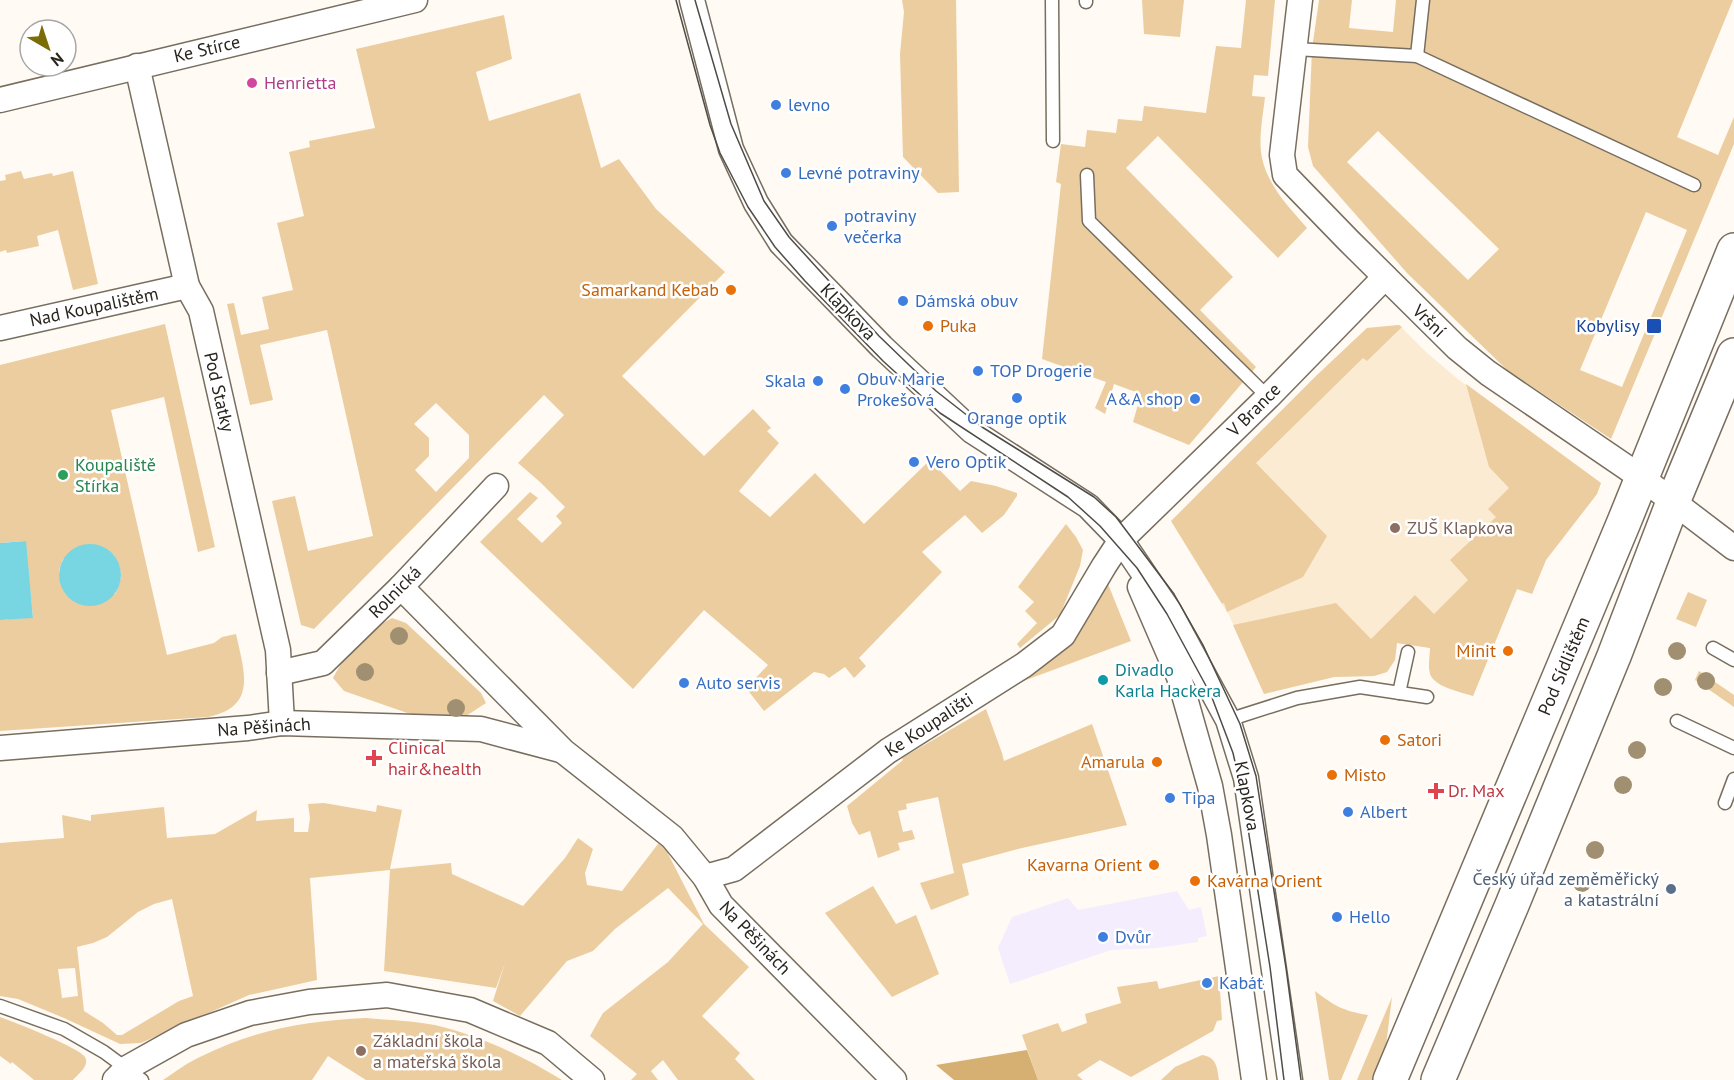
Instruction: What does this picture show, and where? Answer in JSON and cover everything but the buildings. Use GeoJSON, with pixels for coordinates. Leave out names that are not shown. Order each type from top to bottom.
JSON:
{"type":"FeatureCollection","features":[{"type":"Feature","properties":{"kind":"main road","name":"Pod Sídlištěm"},"geometry":{"type":"LineString","coordinates":[[1390,1080],[1642,478],[1734,250]]}},
{"type":"Feature","properties":{"kind":"main road"},"geometry":{"type":"LineString","coordinates":[[1438,1080],[1596,699],[1673,502],[1734,355]]}},
{"type":"Feature","properties":{"kind":"street","name":"Ke Stírce"},"geometry":{"type":"LineString","coordinates":[[0,100],[415,0]]}},
{"type":"Feature","properties":{"kind":"street","name":"Klapkova"},"geometry":{"type":"LineString","coordinates":[[692,0],[731,149],[742,176],[781,243],[882,347],[972,431],[1088,506],[1121,540],[1169,610],[1228,720],[1246,778],[1290,1080]]}},
{"type":"Feature","properties":{"kind":"street","name":"Vršní"},"geometry":{"type":"LineString","coordinates":[[1300,0],[1282,155],[1285,175],[1457,348],[1488,373],[1642,478],[1734,549]]}},
{"type":"Feature","properties":{"kind":"street","name":"Pod Statky"},"geometry":{"type":"LineString","coordinates":[[137,66],[187,286],[201,311],[278,650],[282,723]]}},
{"type":"Feature","properties":{"kind":"street","name":"V Brance"},"geometry":{"type":"LineString","coordinates":[[1121,540],[1268,397],[1385,277]]}},
{"type":"Feature","properties":{"kind":"street","name":"Nad Koupalištěm"},"geometry":{"type":"LineString","coordinates":[[0,328],[187,286]]}},
{"type":"Feature","properties":{"kind":"street","name":"Rolnická"},"geometry":{"type":"LineString","coordinates":[[279,673],[323,663],[401,587],[496,486]]}},
{"type":"Feature","properties":{"kind":"street","name":"Klapkova"},"geometry":{"type":"LineString","coordinates":[[1121,540],[1179,677],[1210,786],[1254,1080]]}},
{"type":"Feature","properties":{"kind":"street","name":"Ke Koupališti"},"geometry":{"type":"LineString","coordinates":[[705,878],[734,869],[888,751],[1024,665],[1063,635],[1121,540]]}},
{"type":"Feature","properties":{"kind":"street","name":"Na Pěšinách"},"geometry":{"type":"LineString","coordinates":[[401,587],[563,751],[672,837],[705,878],[721,905],[894,1080]]}},
{"type":"Feature","properties":{"kind":"street","name":"Na Pěšinách"},"geometry":{"type":"LineString","coordinates":[[0,748],[248,728],[282,723],[481,729],[563,751]]}},
{"type":"Feature","properties":{"kind":"street"},"geometry":{"type":"LineString","coordinates":[[128,1076],[186,1035],[250,1013],[309,1002],[387,995],[470,1010],[548,1044],[592,1080]]}},
{"type":"Feature","properties":{"kind":"lane"},"geometry":{"type":"LineString","coordinates":[[1052,0],[1053,141]]}},
{"type":"Feature","properties":{"kind":"lane"},"geometry":{"type":"LineString","coordinates":[[1418,56],[1423,0]]}},
{"type":"Feature","properties":{"kind":"lane"},"geometry":{"type":"LineString","coordinates":[[1295,49],[1418,56],[1694,185]]}},
{"type":"Feature","properties":{"kind":"lane"},"geometry":{"type":"LineString","coordinates":[[1087,175],[1089,221],[1268,397]]}},
{"type":"Feature","properties":{"kind":"lane"},"geometry":{"type":"LineString","coordinates":[[1713,648],[1734,660]]}},
{"type":"Feature","properties":{"kind":"lane"},"geometry":{"type":"LineString","coordinates":[[1399,693],[1408,651]]}},
{"type":"Feature","properties":{"kind":"lane"},"geometry":{"type":"LineString","coordinates":[[1228,720],[1298,698],[1360,687],[1427,697]]}},
{"type":"Feature","properties":{"kind":"lane"},"geometry":{"type":"LineString","coordinates":[[1677,721],[1734,748]]}},
{"type":"Feature","properties":{"kind":"lane"},"geometry":{"type":"LineString","coordinates":[[1725,803],[1734,779]]}},
{"type":"Feature","properties":{"kind":"lane"},"geometry":{"type":"LineString","coordinates":[[0,1006],[64,1029],[104,1052],[128,1076]]}},
{"type":"Feature","properties":{"kind":"shaded area"},"geometry":{"type":"Polygon","coordinates":[[[902,0],[956,0],[959,192],[938,193],[903,157],[900,54],[904,12],[902,0]]]}},
{"type":"Feature","properties":{"kind":"shaded area"},"geometry":{"type":"Polygon","coordinates":[[[1142,0],[1184,0],[1180,37],[1144,34],[1142,0]]]}},
{"type":"Feature","properties":{"kind":"shaded area"},"geometry":{"type":"Polygon","coordinates":[[[1246,0],[1275,0],[1268,76],[1254,75],[1252,96],[1265,97],[1260,143],[1269,178],[1280,196],[1307,228],[1278,258],[1158,136],[1126,168],[1233,277],[1200,310],[1256,367],[1189,445],[1133,422],[1141,394],[1114,384],[1105,414],[1095,408],[1106,382],[1042,359],[1061,184],[1056,182],[1061,144],[1085,147],[1087,130],[1116,133],[1118,119],[1142,121],[1144,106],[1206,113],[1216,46],[1241,48],[1246,0]]]}},
{"type":"Feature","properties":{"kind":"shaded area"},"geometry":{"type":"Polygon","coordinates":[[[1319,0],[1352,0],[1349,28],[1393,32],[1396,0],[1733,0],[1677,137],[1718,155],[1734,117],[1734,144],[1611,439],[1507,370],[1407,273],[1313,166],[1308,147],[1312,49],[1319,0]],[[1378,131],[1347,162],[1468,280],[1499,249],[1378,131]],[[1646,212],[1580,370],[1622,387],[1687,230],[1646,212]]]}},
{"type":"Feature","properties":{"kind":"shaded area"},"geometry":{"type":"Polygon","coordinates":[[[504,15],[512,59],[476,72],[489,121],[580,93],[601,168],[619,159],[656,209],[725,272],[622,376],[704,456],[753,409],[771,428],[767,431],[779,443],[739,491],[770,517],[815,473],[864,524],[930,460],[960,491],[971,481],[1017,493],[1004,515],[982,533],[965,515],[922,552],[942,572],[859,658],[866,666],[854,678],[845,667],[829,678],[824,674],[814,672],[764,711],[746,688],[768,665],[704,610],[633,689],[480,542],[530,492],[538,498],[517,519],[542,543],[562,523],[556,516],[565,507],[518,463],[564,415],[544,395],[314,629],[301,625],[272,501],[295,496],[308,551],[373,536],[327,330],[260,345],[273,400],[250,405],[227,304],[234,303],[241,335],[269,329],[262,297],[293,290],[277,223],[304,216],[289,152],[310,147],[309,141],[375,128],[356,49],[504,15]],[[436,403],[414,424],[429,438],[429,456],[415,470],[436,492],[469,458],[469,435],[436,403]]]}},
{"type":"Feature","properties":{"kind":"shaded area"},"geometry":{"type":"Polygon","coordinates":[[[21,171],[24,179],[73,171],[98,284],[73,290],[58,230],[37,236],[39,246],[7,253],[6,250],[0,252],[0,181],[6,180],[5,175],[21,171]]]}},
{"type":"Feature","properties":{"kind":"shaded area","name":"Koupaliště Stírka"},"geometry":{"type":"Polygon","coordinates":[[[165,324],[215,547],[198,552],[164,397],[111,410],[167,655],[214,643],[222,637],[236,634],[244,674],[244,686],[235,705],[224,712],[208,717],[0,731],[0,620],[33,617],[25,541],[0,543],[0,365],[165,324]],[[113,554],[63,559],[59,577],[115,594],[121,574],[113,554]]]}},
{"type":"Feature","properties":{"kind":"shaded area","name":"ZUŠ Klapkova"},"geometry":{"type":"Polygon","coordinates":[[[1399,325],[1459,380],[1601,483],[1597,494],[1546,560],[1532,594],[1517,589],[1473,696],[1442,685],[1432,678],[1430,648],[1397,643],[1395,660],[1387,672],[1374,676],[1334,677],[1264,694],[1222,604],[1224,603],[1197,495],[1367,328],[1399,325]]]}},
{"type":"Feature","properties":{"kind":"shaded area"},"geometry":{"type":"Polygon","coordinates":[[[1399,325],[1402,327],[1367,361],[1363,358],[1256,463],[1327,536],[1303,577],[1227,612],[1224,603],[1222,604],[1171,521],[1367,328],[1399,325]]]}},
{"type":"Feature","properties":{"kind":"shaded area"},"geometry":{"type":"Polygon","coordinates":[[[1466,384],[1601,483],[1597,494],[1546,560],[1532,594],[1517,589],[1473,696],[1450,689],[1434,680],[1429,669],[1430,648],[1397,643],[1395,660],[1387,672],[1374,676],[1334,677],[1264,694],[1233,625],[1336,603],[1371,639],[1415,595],[1434,614],[1468,580],[1450,560],[1496,517],[1488,509],[1509,488],[1489,467],[1466,384]]]}},
{"type":"Feature","properties":{"kind":"shaded area"},"geometry":{"type":"Polygon","coordinates":[[[1066,524],[1083,550],[1080,566],[1060,615],[1020,648],[1017,644],[1037,623],[1025,611],[1034,602],[1018,587],[1066,524]]]}},
{"type":"Feature","properties":{"kind":"shaded area"},"geometry":{"type":"Polygon","coordinates":[[[1108,584],[1131,641],[1010,686],[1058,654],[1077,636],[1108,584]]]}},
{"type":"Feature","properties":{"kind":"shaded area"},"geometry":{"type":"Polygon","coordinates":[[[1688,592],[1707,600],[1696,627],[1676,619],[1688,592]]]}},
{"type":"Feature","properties":{"kind":"shaded area"},"geometry":{"type":"Polygon","coordinates":[[[392,618],[406,623],[481,693],[486,703],[463,718],[416,716],[344,691],[333,678],[338,669],[366,636],[392,618]]]}},
{"type":"Feature","properties":{"kind":"shaded area"},"geometry":{"type":"Polygon","coordinates":[[[1699,671],[1734,695],[1734,707],[1695,680],[1699,671]]]}},
{"type":"Feature","properties":{"kind":"shaded area"},"geometry":{"type":"Polygon","coordinates":[[[986,709],[1004,761],[1092,724],[1127,825],[962,864],[969,895],[931,910],[920,883],[954,873],[938,797],[906,804],[907,809],[898,811],[903,832],[912,830],[915,839],[898,843],[900,850],[878,858],[870,831],[859,835],[852,823],[847,806],[903,760],[902,758],[986,709]]]}},
{"type":"Feature","properties":{"kind":"shaded area"},"geometry":{"type":"Polygon","coordinates":[[[324,803],[376,812],[377,805],[402,810],[390,869],[451,863],[452,874],[523,906],[565,858],[578,838],[593,849],[585,873],[587,885],[622,891],[661,840],[704,924],[749,967],[702,1016],[740,1053],[735,1059],[755,1080],[678,1080],[663,1060],[651,1071],[658,1080],[631,1080],[637,1074],[590,1036],[603,1013],[668,962],[703,924],[668,888],[615,929],[593,951],[567,961],[520,1016],[493,1001],[505,963],[496,988],[384,971],[390,870],[310,878],[317,980],[249,995],[141,1043],[120,1044],[18,999],[0,996],[0,843],[64,838],[62,815],[91,821],[91,815],[164,807],[167,838],[215,834],[257,810],[256,821],[294,818],[294,832],[308,832],[310,818],[308,804],[324,803]],[[172,899],[138,912],[107,937],[77,947],[84,1011],[117,1035],[122,1035],[179,1001],[193,996],[172,899]],[[75,968],[58,969],[62,998],[78,996],[75,968]]]}},
{"type":"Feature","properties":{"kind":"shaded area"},"geometry":{"type":"Polygon","coordinates":[[[873,886],[896,924],[916,915],[939,974],[892,997],[825,913],[873,886]]]}},
{"type":"Feature","properties":{"kind":"shaded area","name":"Dvůr"},"geometry":{"type":"Polygon","coordinates":[[[1177,891],[1189,910],[1201,907],[1207,936],[1198,938],[1198,942],[1157,948],[1111,950],[1010,984],[998,948],[1012,917],[1068,898],[1078,910],[1177,891]]]}},
{"type":"Feature","properties":{"kind":"shaded area"},"geometry":{"type":"Polygon","coordinates":[[[1219,976],[1222,1020],[1217,1021],[1213,1031],[1131,1077],[1100,1060],[1077,1075],[1083,1080],[1038,1080],[1022,1035],[1058,1023],[1062,1032],[1087,1023],[1085,1014],[1121,1003],[1117,987],[1157,981],[1159,989],[1219,976]]]}},
{"type":"Feature","properties":{"kind":"shaded area"},"geometry":{"type":"Polygon","coordinates":[[[1315,991],[1340,1007],[1368,1015],[1341,1080],[1329,1080],[1315,991]]]}},
{"type":"Feature","properties":{"kind":"shaded area"},"geometry":{"type":"Polygon","coordinates":[[[1392,997],[1385,1053],[1373,1080],[1357,1080],[1392,997]]]}},
{"type":"Feature","properties":{"kind":"shaded area"},"geometry":{"type":"Polygon","coordinates":[[[0,1017],[45,1035],[80,1053],[85,1057],[85,1067],[73,1080],[34,1080],[12,1062],[11,1064],[0,1056],[0,1017]]]}},
{"type":"Feature","properties":{"kind":"shaded area","name":"Základní škola a mateřská škola"},"geometry":{"type":"Polygon","coordinates":[[[366,1018],[435,1025],[469,1035],[532,1063],[562,1080],[366,1080],[328,1056],[312,1080],[163,1080],[197,1058],[242,1039],[302,1024],[366,1018]]]}},
{"type":"Feature","properties":{"kind":"shaded area"},"geometry":{"type":"Polygon","coordinates":[[[1027,1050],[1038,1080],[954,1080],[936,1065],[1027,1050]]]}},
{"type":"Feature","properties":{"kind":"shaded area"},"geometry":{"type":"Polygon","coordinates":[[[1202,1055],[1211,1058],[1217,1067],[1219,1080],[1161,1080],[1175,1067],[1202,1055]]]}},
{"type":"Feature","properties":{"kind":"water"},"geometry":{"type":"Polygon","coordinates":[[[26,541],[33,618],[0,620],[0,543],[26,541]]]}},
{"type":"Feature","properties":{"kind":"water"},"geometry":{"type":"Polygon","coordinates":[[[90,544],[102,546],[112,553],[119,563],[121,575],[119,587],[112,597],[102,604],[90,606],[78,604],[68,597],[61,587],[59,575],[61,563],[68,553],[78,546],[90,544]]]}},
{"type":"Feature","properties":{"kind":"tram line"},"geometry":{"type":"LineString","coordinates":[[676,0],[710,125],[720,153],[748,207],[775,247],[883,361],[940,413],[1068,497],[1100,526],[1137,568],[1167,614],[1211,695],[1233,753],[1243,797],[1270,967],[1284,1080]]}},
{"type":"Feature","properties":{"kind":"tram line"},"geometry":{"type":"LineString","coordinates":[[695,0],[731,124],[764,201],[789,237],[879,336],[936,391],[982,427],[1094,497],[1116,517],[1174,594],[1203,645],[1240,724],[1256,776],[1301,1080]]}},
{"type":"Feature","properties":{"kind":"place","name":"Henrietta"},"geometry":{"type":"Point","coordinates":[252,83]}},
{"type":"Feature","properties":{"kind":"place","name":"levno"},"geometry":{"type":"Point","coordinates":[776,105]}},
{"type":"Feature","properties":{"kind":"place","name":"Levné potraviny"},"geometry":{"type":"Point","coordinates":[786,173]}},
{"type":"Feature","properties":{"kind":"place","name":"potraviny večerka"},"geometry":{"type":"Point","coordinates":[832,226]}},
{"type":"Feature","properties":{"kind":"place","name":"Samarkand Kebab"},"geometry":{"type":"Point","coordinates":[731,290]}},
{"type":"Feature","properties":{"kind":"place","name":"Dámská obuv"},"geometry":{"type":"Point","coordinates":[903,301]}},
{"type":"Feature","properties":{"kind":"place","name":"Puka"},"geometry":{"type":"Point","coordinates":[928,326]}},
{"type":"Feature","properties":{"kind":"place","name":"Kobylisy"},"geometry":{"type":"Point","coordinates":[1654,326]}},
{"type":"Feature","properties":{"kind":"place","name":"TOP Drogerie"},"geometry":{"type":"Point","coordinates":[978,371]}},
{"type":"Feature","properties":{"kind":"place","name":"Skala"},"geometry":{"type":"Point","coordinates":[818,381]}},
{"type":"Feature","properties":{"kind":"place","name":"Obuv Marie Prokešová"},"geometry":{"type":"Point","coordinates":[845,389]}},
{"type":"Feature","properties":{"kind":"place","name":"Orange optik"},"geometry":{"type":"Point","coordinates":[1017,398]}},
{"type":"Feature","properties":{"kind":"place","name":"A&A shop"},"geometry":{"type":"Point","coordinates":[1195,399]}},
{"type":"Feature","properties":{"kind":"place","name":"Vero Optik"},"geometry":{"type":"Point","coordinates":[914,462]}},
{"type":"Feature","properties":{"kind":"place","name":"Koupaliště Stírka"},"geometry":{"type":"Point","coordinates":[63,475]}},
{"type":"Feature","properties":{"kind":"place","name":"ZUŠ Klapkova"},"geometry":{"type":"Point","coordinates":[1395,528]}},
{"type":"Feature","properties":{"kind":"place","name":"Minit"},"geometry":{"type":"Point","coordinates":[1508,651]}},
{"type":"Feature","properties":{"kind":"place","name":"Divadlo Karla Hackera"},"geometry":{"type":"Point","coordinates":[1103,680]}},
{"type":"Feature","properties":{"kind":"place","name":"Auto servis"},"geometry":{"type":"Point","coordinates":[684,683]}},
{"type":"Feature","properties":{"kind":"place","name":"Satori"},"geometry":{"type":"Point","coordinates":[1385,740]}},
{"type":"Feature","properties":{"kind":"place","name":"Clinical hair&health"},"geometry":{"type":"Point","coordinates":[374,758]}},
{"type":"Feature","properties":{"kind":"place","name":"Amarula"},"geometry":{"type":"Point","coordinates":[1157,762]}},
{"type":"Feature","properties":{"kind":"place","name":"Misto"},"geometry":{"type":"Point","coordinates":[1332,775]}},
{"type":"Feature","properties":{"kind":"place","name":"Dr. Max"},"geometry":{"type":"Point","coordinates":[1436,791]}},
{"type":"Feature","properties":{"kind":"place","name":"Tipa"},"geometry":{"type":"Point","coordinates":[1170,798]}},
{"type":"Feature","properties":{"kind":"place","name":"Albert"},"geometry":{"type":"Point","coordinates":[1348,812]}},
{"type":"Feature","properties":{"kind":"place","name":"Kavarna Orient"},"geometry":{"type":"Point","coordinates":[1154,865]}},
{"type":"Feature","properties":{"kind":"place","name":"Kavárna Orient"},"geometry":{"type":"Point","coordinates":[1195,881]}},
{"type":"Feature","properties":{"kind":"place","name":"Český úřad zeměměřický a katastrální"},"geometry":{"type":"Point","coordinates":[1671,889]}},
{"type":"Feature","properties":{"kind":"place","name":"Hello"},"geometry":{"type":"Point","coordinates":[1337,917]}},
{"type":"Feature","properties":{"kind":"place","name":"Dvůr"},"geometry":{"type":"Point","coordinates":[1103,937]}},
{"type":"Feature","properties":{"kind":"place","name":"Kabát"},"geometry":{"type":"Point","coordinates":[1207,983]}},
{"type":"Feature","properties":{"kind":"place","name":"Základní škola a mateřská škola"},"geometry":{"type":"Point","coordinates":[361,1051]}}]}
